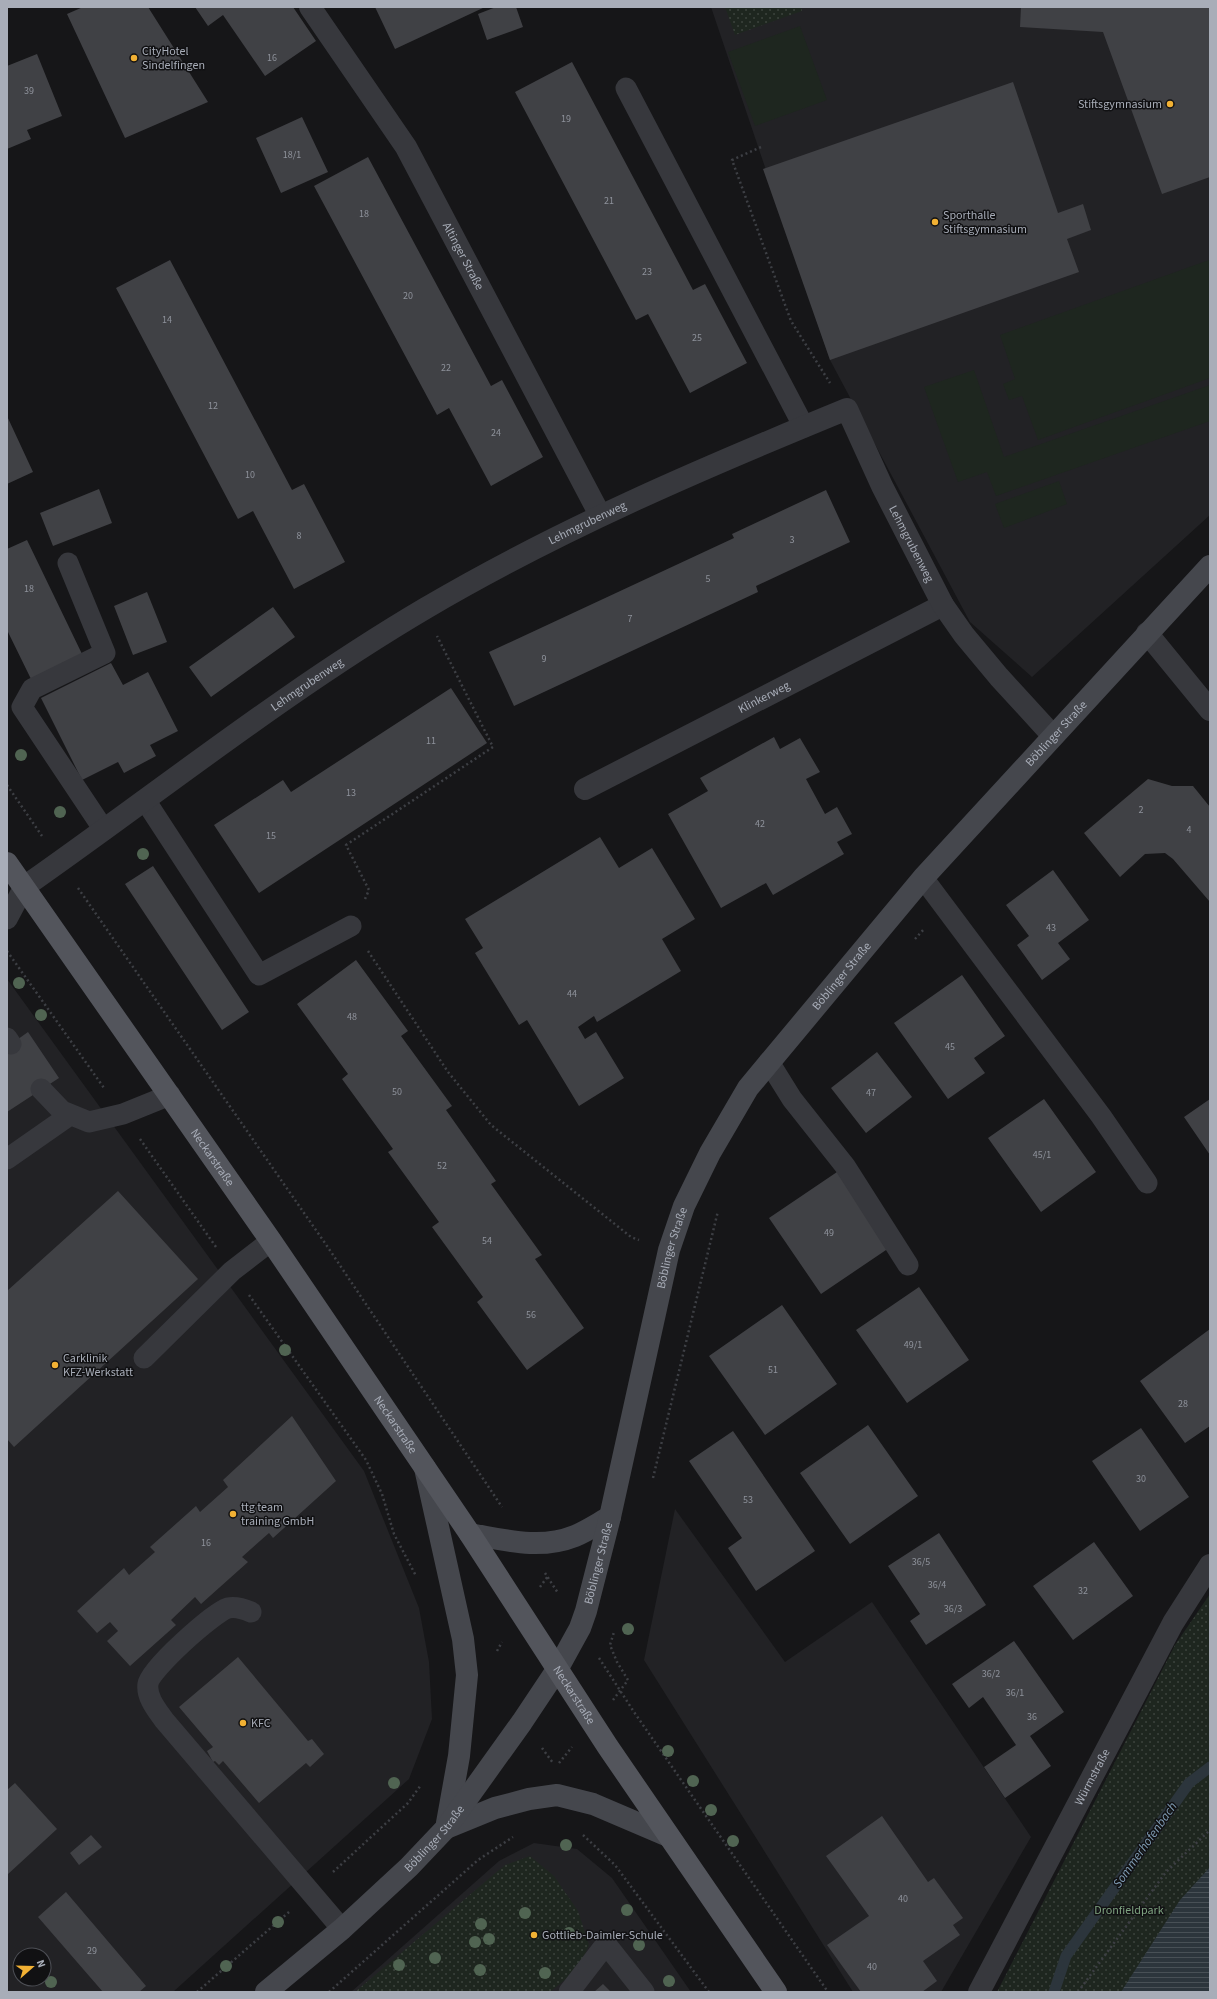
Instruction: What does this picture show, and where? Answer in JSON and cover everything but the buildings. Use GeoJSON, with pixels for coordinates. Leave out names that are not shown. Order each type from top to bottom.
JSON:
{"type":"FeatureCollection","features":[{"type":"Feature","properties":{"kind":"main road","name":"Böblinger Straße"},"geometry":{"type":"LineString","coordinates":[[266,1992],[342,1929],[409,1867],[446,1828],[522,1722],[558,1668],[580,1628],[586,1611],[610,1517],[669,1250],[684,1206],[710,1153],[748,1088],[923,878],[1210,566]]}},
{"type":"Feature","properties":{"kind":"main road","name":"Neckarstraße"},"geometry":{"type":"LineString","coordinates":[[7,863],[271,1241],[470,1534],[668,1836],[776,1992]]}},
{"type":"Feature","properties":{"kind":"main road"},"geometry":{"type":"LineString","coordinates":[[425,1468],[463,1639],[467,1675],[459,1756],[446,1828]]}},
{"type":"Feature","properties":{"kind":"main road"},"geometry":{"type":"LineString","coordinates":[[470,1534],[526,1544],[556,1541],[575,1536],[610,1517]]}},
{"type":"Feature","properties":{"kind":"main road"},"geometry":{"type":"LineString","coordinates":[[446,1828],[495,1808],[529,1799],[557,1795],[593,1804],[668,1836]]}},
{"type":"Feature","properties":{"kind":"street","name":"Altinger Straße"},"geometry":{"type":"LineString","coordinates":[[310,7],[406,147],[600,515]]}},
{"type":"Feature","properties":{"kind":"street","name":"Lehmgrubenweg"},"geometry":{"type":"LineString","coordinates":[[24,888],[312,681],[424,609],[501,565],[600,515],[846,410],[882,486],[942,605],[964,635],[999,677],[1053,736]]}},
{"type":"Feature","properties":{"kind":"street","name":"Klinkerweg"},"geometry":{"type":"LineString","coordinates":[[585,789],[942,605]]}},
{"type":"Feature","properties":{"kind":"street"},"geometry":{"type":"LineString","coordinates":[[1147,633],[1210,710]]}},
{"type":"Feature","properties":{"kind":"street","name":"Würmstraße"},"geometry":{"type":"LineString","coordinates":[[980,1992],[1173,1623],[1210,1565]]}},
{"type":"Feature","properties":{"kind":"lane"},"geometry":{"type":"LineString","coordinates":[[626,88],[804,427]]}},
{"type":"Feature","properties":{"kind":"lane"},"geometry":{"type":"LineString","coordinates":[[68,563],[104,653],[32,690],[22,707],[104,830]]}},
{"type":"Feature","properties":{"kind":"lane"},"geometry":{"type":"LineString","coordinates":[[145,800],[260,975],[351,926]]}},
{"type":"Feature","properties":{"kind":"lane"},"geometry":{"type":"LineString","coordinates":[[923,878],[1101,1116],[1147,1183]]}},
{"type":"Feature","properties":{"kind":"lane"},"geometry":{"type":"LineString","coordinates":[[7,919],[24,888]]}},
{"type":"Feature","properties":{"kind":"lane"},"geometry":{"type":"LineString","coordinates":[[769,1062],[792,1099],[845,1166],[908,1265]]}},
{"type":"Feature","properties":{"kind":"lane"},"geometry":{"type":"LineString","coordinates":[[41,1089],[62,1111],[89,1122],[123,1114],[170,1095]]}},
{"type":"Feature","properties":{"kind":"lane"},"geometry":{"type":"LineString","coordinates":[[7,1159],[70,1114]]}},
{"type":"Feature","properties":{"kind":"lane"},"geometry":{"type":"LineString","coordinates":[[144,1358],[232,1271],[271,1241]]}},
{"type":"Feature","properties":{"kind":"lane"},"geometry":{"type":"LineString","coordinates":[[252,1612],[241,1608],[228,1608],[214,1616],[169,1656],[152,1674],[148,1683],[148,1692],[154,1705],[164,1720],[342,1929]]}},
{"type":"Feature","properties":{"kind":"lane"},"geometry":{"type":"LineString","coordinates":[[569,1992],[606,1944],[644,1992]]}},
{"type":"Feature","properties":{"kind":"path"},"geometry":{"type":"LineString","coordinates":[[761,146],[732,160],[791,321],[846,410]]}},
{"type":"Feature","properties":{"kind":"path"},"geometry":{"type":"LineString","coordinates":[[424,609],[493,747],[346,845],[369,890],[351,926],[448,1072],[492,1125],[631,1237],[669,1250]]}},
{"type":"Feature","properties":{"kind":"path"},"geometry":{"type":"LineString","coordinates":[[7,785],[326,1246],[526,1544],[634,1712],[828,1992]]}},
{"type":"Feature","properties":{"kind":"path"},"geometry":{"type":"LineString","coordinates":[[913,942],[944,908]]}},
{"type":"Feature","properties":{"kind":"path"},"geometry":{"type":"LineString","coordinates":[[7,951],[366,1460],[382,1494],[394,1534],[416,1578]]}},
{"type":"Feature","properties":{"kind":"path"},"geometry":{"type":"LineString","coordinates":[[652,1480],[719,1208]]}},
{"type":"Feature","properties":{"kind":"path"},"geometry":{"type":"LineString","coordinates":[[614,1630],[610,1644],[616,1662],[628,1680]]}},
{"type":"Feature","properties":{"kind":"path"},"geometry":{"type":"LineString","coordinates":[[197,1992],[310,1893],[408,1803],[423,1781]]}},
{"type":"Feature","properties":{"kind":"path"},"geometry":{"type":"LineString","coordinates":[[1078,1992],[1166,1872],[1210,1830]]}},
{"type":"Feature","properties":{"kind":"path"},"geometry":{"type":"LineString","coordinates":[[581,1833],[615,1865],[709,1992]]}},
{"type":"Feature","properties":{"kind":"path"},"geometry":{"type":"LineString","coordinates":[[328,1992],[478,1860],[516,1835]]}},
{"type":"Feature","properties":{"kind":"shaded area","name":"Stiftsgymnasium"},"geometry":{"type":"Polygon","coordinates":[[[711,7],[1210,7],[1210,515],[1032,677],[970,622],[830,360],[711,7]]]}},
{"type":"Feature","properties":{"kind":"shaded area"},"geometry":{"type":"Polygon","coordinates":[[[7,979],[364,1471],[419,1608],[429,1662],[432,1719],[409,1779],[173,1992],[7,1992],[7,979]]]}},
{"type":"Feature","properties":{"kind":"shaded area"},"geometry":{"type":"Polygon","coordinates":[[[675,1509],[785,1662],[872,1602],[1031,1837],[941,1992],[853,1992],[644,1660],[675,1509]]]}},
{"type":"Feature","properties":{"kind":"shaded area","name":"Gottlieb-Daimler-Schule"},"geometry":{"type":"Polygon","coordinates":[[[534,1843],[577,1849],[612,1878],[691,1992],[351,1992],[499,1861],[534,1843]]]}},
{"type":"Feature","properties":{"kind":"shaded area"},"geometry":{"type":"Polygon","coordinates":[[[1210,1867],[1210,1992],[1121,1992],[1180,1900],[1210,1867]]]}},
{"type":"Feature","properties":{"kind":"green space"},"geometry":{"type":"Polygon","coordinates":[[[725,7],[801,7],[802,11],[735,35],[725,7]]]}},
{"type":"Feature","properties":{"kind":"green space"},"geometry":{"type":"Polygon","coordinates":[[[800,26],[827,100],[755,126],[728,52],[800,26]]]}},
{"type":"Feature","properties":{"kind":"green space"},"geometry":{"type":"Polygon","coordinates":[[[1209,260],[1210,378],[1038,440],[1022,396],[1009,400],[1003,384],[1015,379],[1000,335],[1209,260]]]}},
{"type":"Feature","properties":{"kind":"green space"},"geometry":{"type":"Polygon","coordinates":[[[974,370],[1004,457],[1210,385],[1210,421],[996,496],[987,472],[958,482],[924,387],[974,370]]]}},
{"type":"Feature","properties":{"kind":"green space"},"geometry":{"type":"Polygon","coordinates":[[[1059,481],[1067,504],[1004,528],[995,504],[1059,481]]]}},
{"type":"Feature","properties":{"kind":"green space","name":"Dronfieldpark"},"geometry":{"type":"Polygon","coordinates":[[[1210,1594],[1210,1992],[997,1992],[1175,1645],[1210,1594]]]}},
{"type":"Feature","properties":{"kind":"green space","name":"Gottlieb-Daimler-Schule"},"geometry":{"type":"Polygon","coordinates":[[[530,1856],[554,1876],[578,1911],[589,1945],[578,1969],[550,1992],[355,1992],[505,1865],[530,1856]]]}},
{"type":"Feature","properties":{"kind":"waterway","name":"Sommerhofenbach"},"geometry":{"type":"LineString","coordinates":[[1054,1992],[1066,1956],[1189,1783],[1210,1767]]}},
{"type":"Feature","properties":{"kind":"place","name":"CityHotel Sindelfingen"},"geometry":{"type":"Point","coordinates":[134,58]}},
{"type":"Feature","properties":{"kind":"place","name":"Stiftsgymnasium"},"geometry":{"type":"Point","coordinates":[1170,104]}},
{"type":"Feature","properties":{"kind":"place","name":"Sporthalle Stiftsgymnasium"},"geometry":{"type":"Point","coordinates":[935,222]}},
{"type":"Feature","properties":{"kind":"place","name":"Carklinik KFZ-Werkstatt"},"geometry":{"type":"Point","coordinates":[55,1365]}},
{"type":"Feature","properties":{"kind":"place","name":"ttg team training GmbH"},"geometry":{"type":"Point","coordinates":[233,1514]}},
{"type":"Feature","properties":{"kind":"place","name":"KFC"},"geometry":{"type":"Point","coordinates":[243,1723]}},
{"type":"Feature","properties":{"kind":"place","name":"Gottlieb-Daimler-Schule"},"geometry":{"type":"Point","coordinates":[534,1935]}}]}
